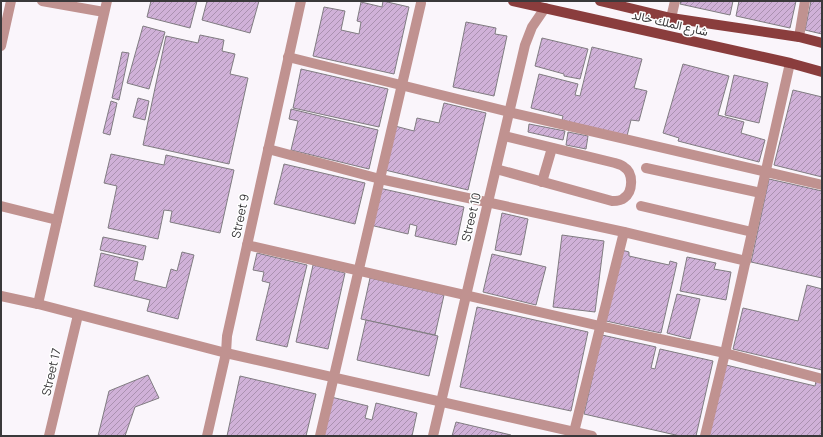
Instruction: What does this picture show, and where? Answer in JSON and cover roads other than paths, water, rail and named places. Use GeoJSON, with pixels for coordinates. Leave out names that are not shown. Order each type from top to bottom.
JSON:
{"type":"FeatureCollection","features":[{"type":"Feature","properties":{"kind":"main road","name":"شارع الملك خالد"},"geometry":{"type":"LineString","coordinates":[[513,1],[790,63],[822,72]]}},
{"type":"Feature","properties":{"kind":"main road","name":"شارع الملك خالد"},"geometry":{"type":"LineString","coordinates":[[600,1],[671,18],[798,37],[822,43]]}},
{"type":"Feature","properties":{"kind":"street"},"geometry":{"type":"LineString","coordinates":[[1,46],[10,1]]}},
{"type":"Feature","properties":{"kind":"street"},"geometry":{"type":"LineString","coordinates":[[42,1],[104,12]]}},
{"type":"Feature","properties":{"kind":"street"},"geometry":{"type":"LineString","coordinates":[[38,304],[107,1]]}},
{"type":"Feature","properties":{"kind":"street","name":"Street 9"},"geometry":{"type":"LineString","coordinates":[[207,436],[226,353],[227,336],[301,1]]}},
{"type":"Feature","properties":{"kind":"street"},"geometry":{"type":"LineString","coordinates":[[671,18],[675,1]]}},
{"type":"Feature","properties":{"kind":"street"},"geometry":{"type":"LineString","coordinates":[[798,37],[805,1]]}},
{"type":"Feature","properties":{"kind":"street"},"geometry":{"type":"LineString","coordinates":[[320,436],[421,3]]}},
{"type":"Feature","properties":{"kind":"street","name":"Street 10"},"geometry":{"type":"LineString","coordinates":[[433,436],[525,45],[532,27],[544,8]]}},
{"type":"Feature","properties":{"kind":"street"},"geometry":{"type":"LineString","coordinates":[[288,57],[509,112],[822,185]]}},
{"type":"Feature","properties":{"kind":"street"},"geometry":{"type":"LineString","coordinates":[[705,436],[790,63]]}},
{"type":"Feature","properties":{"kind":"street"},"geometry":{"type":"LineString","coordinates":[[496,169],[612,202],[625,198],[629,190],[631,180],[630,173],[625,167],[615,163],[504,136]]}},
{"type":"Feature","properties":{"kind":"street"},"geometry":{"type":"LineString","coordinates":[[542,182],[552,148]]}},
{"type":"Feature","properties":{"kind":"street"},"geometry":{"type":"LineString","coordinates":[[268,149],[380,179],[624,232],[746,261]]}},
{"type":"Feature","properties":{"kind":"street"},"geometry":{"type":"LineString","coordinates":[[646,168],[761,193]]}},
{"type":"Feature","properties":{"kind":"street"},"geometry":{"type":"LineString","coordinates":[[1,206],[57,220]]}},
{"type":"Feature","properties":{"kind":"street"},"geometry":{"type":"LineString","coordinates":[[641,206],[752,232]]}},
{"type":"Feature","properties":{"kind":"street"},"geometry":{"type":"LineString","coordinates":[[574,432],[624,232]]}},
{"type":"Feature","properties":{"kind":"street"},"geometry":{"type":"LineString","coordinates":[[247,245],[600,326],[725,353],[822,379]]}},
{"type":"Feature","properties":{"kind":"street"},"geometry":{"type":"LineString","coordinates":[[1,296],[38,304],[226,353],[592,436]]}},
{"type":"Feature","properties":{"kind":"street","name":"Street 17"},"geometry":{"type":"LineString","coordinates":[[49,436],[78,315]]}}]}
